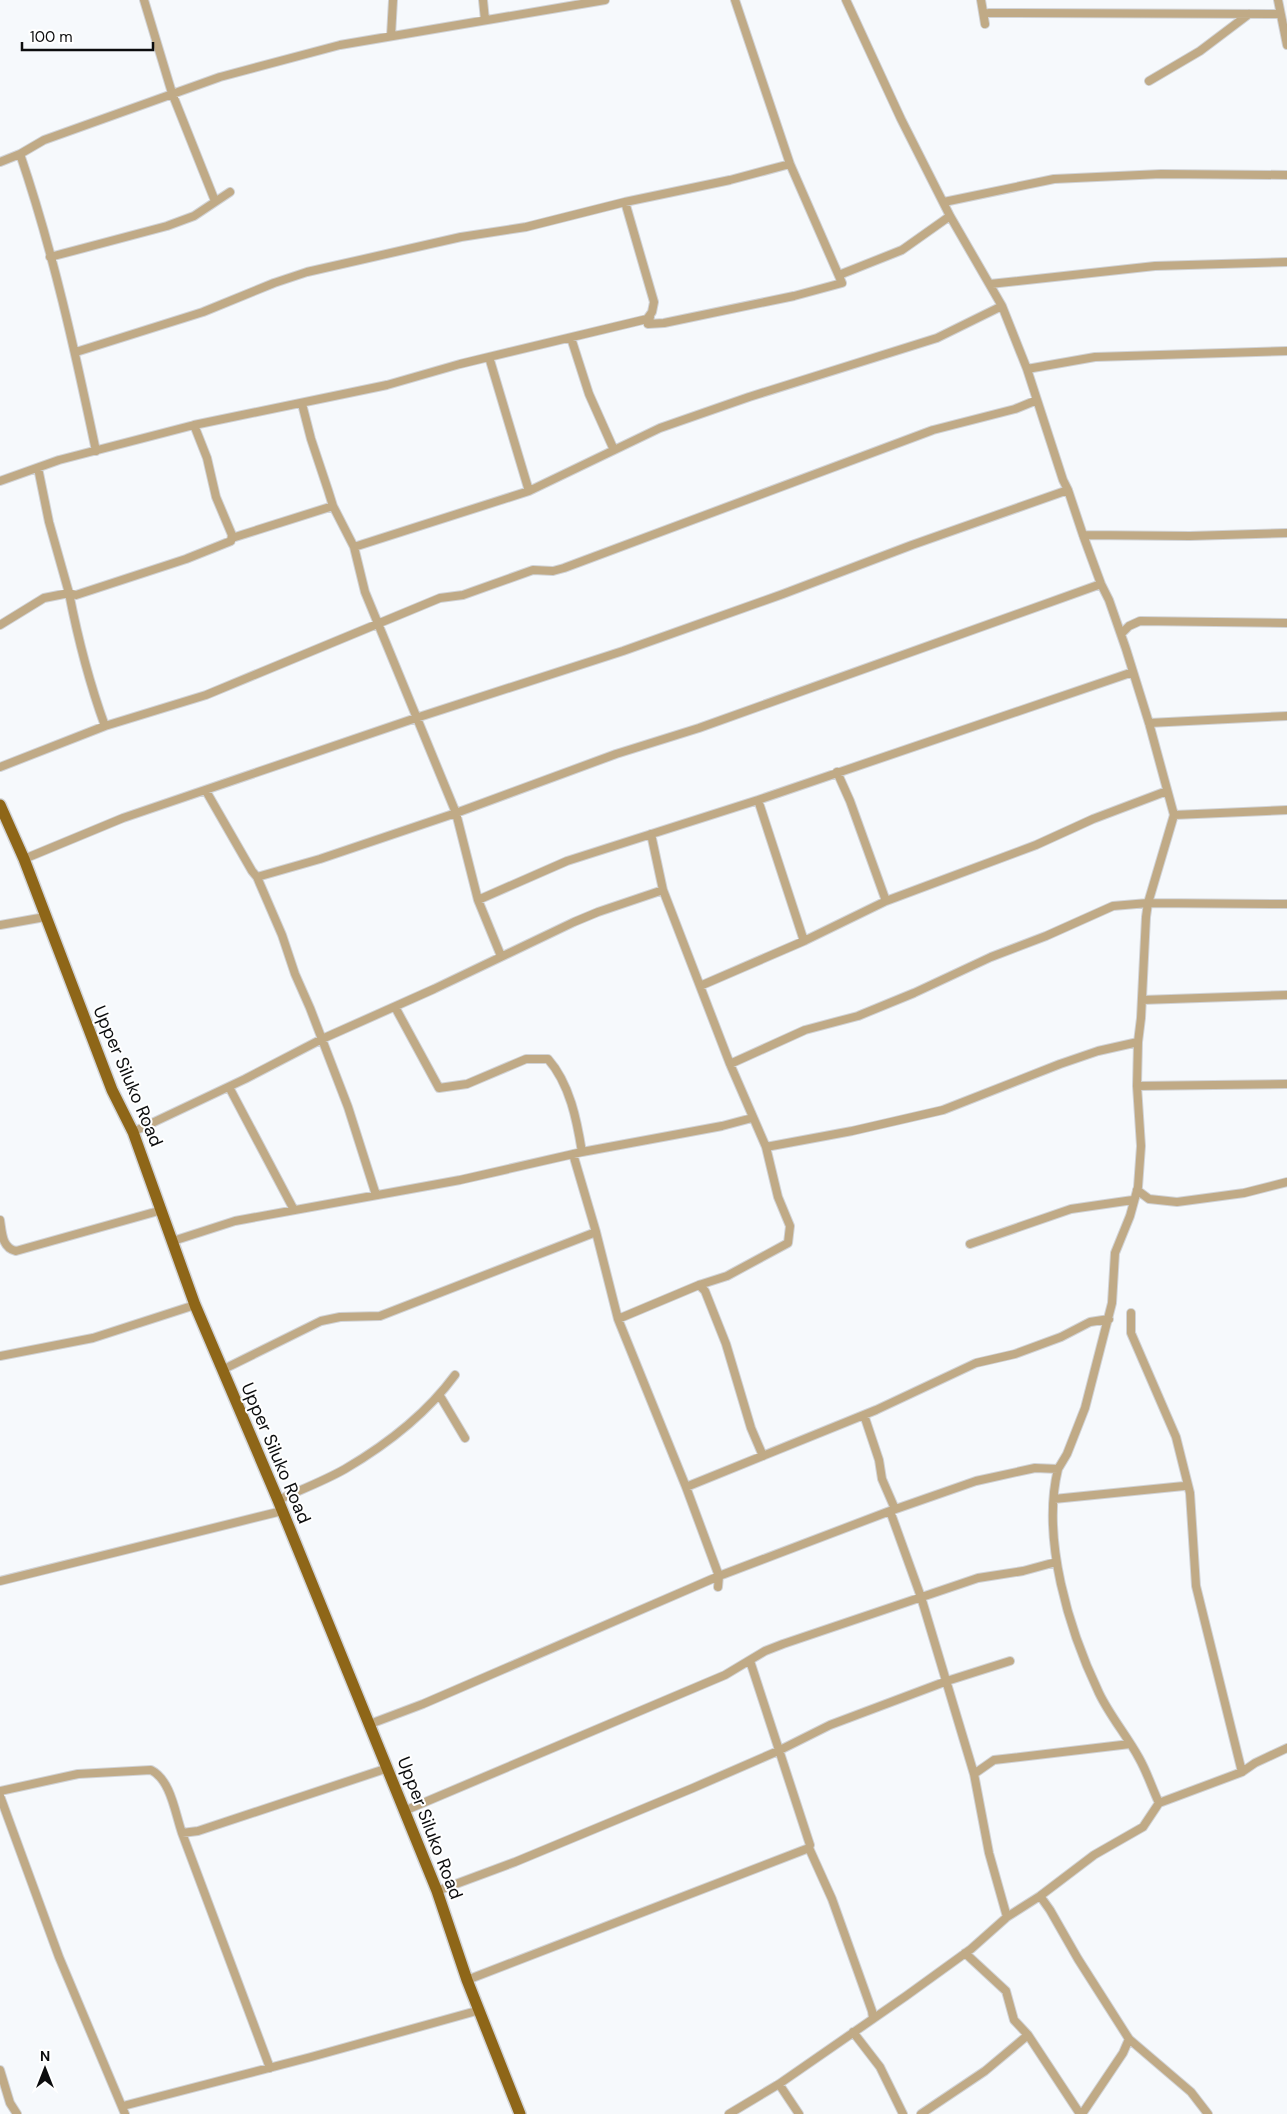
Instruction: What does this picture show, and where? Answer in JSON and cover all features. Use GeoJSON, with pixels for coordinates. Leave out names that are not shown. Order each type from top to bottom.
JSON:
{"type":"FeatureCollection","features":[{"type":"Feature","properties":{"kind":"main road","name":"Upper Siluko Road"},"geometry":{"type":"LineString","coordinates":[[0,805],[24,859],[112,1090],[133,1132],[195,1305],[280,1505],[437,1891],[467,1980],[520,2114]]}},
{"type":"Feature","properties":{"kind":"street"},"geometry":{"type":"LineString","coordinates":[[144,0],[172,93],[215,201]]}},
{"type":"Feature","properties":{"kind":"street"},"geometry":{"type":"LineString","coordinates":[[391,36],[394,0]]}},
{"type":"Feature","properties":{"kind":"street"},"geometry":{"type":"LineString","coordinates":[[483,0],[485,20]]}},
{"type":"Feature","properties":{"kind":"street"},"geometry":{"type":"LineString","coordinates":[[0,162],[20,154],[44,140],[220,77],[340,45],[605,0]]}},
{"type":"Feature","properties":{"kind":"street"},"geometry":{"type":"LineString","coordinates":[[625,202],[654,302],[648,324],[794,296],[842,283],[790,164],[735,0]]}},
{"type":"Feature","properties":{"kind":"street"},"geometry":{"type":"LineString","coordinates":[[846,0],[901,119],[950,216],[1002,306],[1027,369],[1063,480],[1121,634],[1149,723],[1174,815],[1148,902],[1143,952],[1137,1086],[1141,1146],[1137,1190],[1130,1216],[1115,1254],[1115,1285],[1109,1319],[1085,1408],[1067,1454],[1058,1469],[1052,1521],[1056,1562],[1082,1652],[1100,1694],[1139,1758],[1159,1803]]}},
{"type":"Feature","properties":{"kind":"street"},"geometry":{"type":"LineString","coordinates":[[981,0],[985,24]]}},
{"type":"Feature","properties":{"kind":"street"},"geometry":{"type":"LineString","coordinates":[[1278,0],[1287,45]]}},
{"type":"Feature","properties":{"kind":"street"},"geometry":{"type":"LineString","coordinates":[[989,13],[1250,14],[1283,18]]}},
{"type":"Feature","properties":{"kind":"street"},"geometry":{"type":"LineString","coordinates":[[1149,81],[1200,51],[1250,14]]}},
{"type":"Feature","properties":{"kind":"street"},"geometry":{"type":"LineString","coordinates":[[20,154],[36,200],[76,352],[96,451]]}},
{"type":"Feature","properties":{"kind":"street"},"geometry":{"type":"LineString","coordinates":[[76,352],[203,312],[274,283],[307,272],[461,238],[526,227],[625,202],[730,180],[790,164]]}},
{"type":"Feature","properties":{"kind":"street"},"geometry":{"type":"LineString","coordinates":[[944,202],[1054,179],[1161,174],[1287,175]]}},
{"type":"Feature","properties":{"kind":"street"},"geometry":{"type":"LineString","coordinates":[[50,257],[167,226],[194,216],[230,192]]}},
{"type":"Feature","properties":{"kind":"street"},"geometry":{"type":"LineString","coordinates":[[839,275],[902,250],[950,216]]}},
{"type":"Feature","properties":{"kind":"street"},"geometry":{"type":"LineString","coordinates":[[990,284],[1155,266],[1287,262]]}},
{"type":"Feature","properties":{"kind":"street"},"geometry":{"type":"LineString","coordinates":[[354,547],[529,491],[660,428],[749,397],[936,338],[1002,306]]}},
{"type":"Feature","properties":{"kind":"street"},"geometry":{"type":"LineString","coordinates":[[0,481],[96,451],[194,425],[387,385],[489,357],[647,319],[652,312]]}},
{"type":"Feature","properties":{"kind":"street"},"geometry":{"type":"LineString","coordinates":[[570,338],[588,394],[614,450]]}},
{"type":"Feature","properties":{"kind":"street"},"geometry":{"type":"LineString","coordinates":[[1027,369],[1096,357],[1287,351]]}},
{"type":"Feature","properties":{"kind":"street"},"geometry":{"type":"LineString","coordinates":[[489,357],[529,491]]}},
{"type":"Feature","properties":{"kind":"street"},"geometry":{"type":"LineString","coordinates":[[0,767],[105,726],[206,695],[440,598],[463,594],[533,570],[554,571],[564,568],[934,430],[1015,409],[1037,400]]}},
{"type":"Feature","properties":{"kind":"street"},"geometry":{"type":"LineString","coordinates":[[302,404],[311,439],[333,506],[354,547],[365,592],[456,813],[478,900],[501,956]]}},
{"type":"Feature","properties":{"kind":"street"},"geometry":{"type":"LineString","coordinates":[[194,425],[206,458],[216,497],[232,538]]}},
{"type":"Feature","properties":{"kind":"street"},"geometry":{"type":"LineString","coordinates":[[38,468],[49,522],[69,594],[77,634],[83,648],[84,662],[105,726]]}},
{"type":"Feature","properties":{"kind":"street"},"geometry":{"type":"LineString","coordinates":[[24,859],[123,818],[416,718],[623,651],[1068,490]]}},
{"type":"Feature","properties":{"kind":"street"},"geometry":{"type":"LineString","coordinates":[[0,625],[44,598],[69,594],[76,595],[186,559],[230,542],[232,538],[333,506]]}},
{"type":"Feature","properties":{"kind":"street"},"geometry":{"type":"LineString","coordinates":[[1083,535],[1190,536],[1287,533]]}},
{"type":"Feature","properties":{"kind":"street"},"geometry":{"type":"LineString","coordinates":[[257,877],[320,859],[456,813],[616,754],[699,728],[1101,584]]}},
{"type":"Feature","properties":{"kind":"street"},"geometry":{"type":"LineString","coordinates":[[1121,634],[1129,626],[1140,621],[1287,623]]}},
{"type":"Feature","properties":{"kind":"street"},"geometry":{"type":"LineString","coordinates":[[478,900],[567,861],[758,800],[1133,672]]}},
{"type":"Feature","properties":{"kind":"street"},"geometry":{"type":"LineString","coordinates":[[1149,723],[1287,716]]}},
{"type":"Feature","properties":{"kind":"street"},"geometry":{"type":"LineString","coordinates":[[837,772],[850,801],[886,901]]}},
{"type":"Feature","properties":{"kind":"street"},"geometry":{"type":"LineString","coordinates":[[206,791],[257,877],[282,935],[295,974],[348,1107],[376,1195]]}},
{"type":"Feature","properties":{"kind":"street"},"geometry":{"type":"LineString","coordinates":[[700,986],[804,941],[886,901],[1036,845],[1093,819],[1167,791]]}},
{"type":"Feature","properties":{"kind":"street"},"geometry":{"type":"LineString","coordinates":[[758,800],[804,941]]}},
{"type":"Feature","properties":{"kind":"street"},"geometry":{"type":"LineString","coordinates":[[1174,815],[1287,810]]}},
{"type":"Feature","properties":{"kind":"street"},"geometry":{"type":"LineString","coordinates":[[618,1319],[699,1285],[727,1276],[788,1243],[790,1226],[778,1197],[766,1147],[730,1064],[662,890],[651,834]]}},
{"type":"Feature","properties":{"kind":"street"},"geometry":{"type":"LineString","coordinates":[[133,1132],[229,1087],[322,1039],[501,956],[598,912],[662,890]]}},
{"type":"Feature","properties":{"kind":"street"},"geometry":{"type":"LineString","coordinates":[[730,1064],[805,1030],[858,1016],[914,993],[992,957],[1046,936],[1113,906],[1148,902],[1287,904]]}},
{"type":"Feature","properties":{"kind":"street"},"geometry":{"type":"LineString","coordinates":[[0,925],[45,916]]}},
{"type":"Feature","properties":{"kind":"street"},"geometry":{"type":"LineString","coordinates":[[1142,1000],[1287,995]]}},
{"type":"Feature","properties":{"kind":"street"},"geometry":{"type":"LineString","coordinates":[[394,1007],[439,1088],[467,1084],[526,1059],[548,1059],[558,1071],[577,1121],[582,1152]]}},
{"type":"Feature","properties":{"kind":"street"},"geometry":{"type":"LineString","coordinates":[[766,1147],[852,1131],[943,1110],[1060,1064],[1098,1051],[1138,1042]]}},
{"type":"Feature","properties":{"kind":"street"},"geometry":{"type":"LineString","coordinates":[[1137,1086],[1286,1084]]}},
{"type":"Feature","properties":{"kind":"street"},"geometry":{"type":"LineString","coordinates":[[229,1087],[294,1210]]}},
{"type":"Feature","properties":{"kind":"street"},"geometry":{"type":"LineString","coordinates":[[173,1241],[235,1221],[460,1180],[582,1152],[722,1126],[752,1118]]}},
{"type":"Feature","properties":{"kind":"street"},"geometry":{"type":"LineString","coordinates":[[573,1154],[596,1232],[618,1319],[686,1486],[719,1576],[718,1587]]}},
{"type":"Feature","properties":{"kind":"street"},"geometry":{"type":"LineString","coordinates":[[1137,1190],[1149,1199],[1177,1202],[1244,1193],[1287,1182]]}},
{"type":"Feature","properties":{"kind":"street"},"geometry":{"type":"LineString","coordinates":[[970,1244],[1071,1209],[1133,1200]]}},
{"type":"Feature","properties":{"kind":"street"},"geometry":{"type":"LineString","coordinates":[[0,1220],[6,1251],[16,1251],[162,1210]]}},
{"type":"Feature","properties":{"kind":"street"},"geometry":{"type":"LineString","coordinates":[[222,1370],[321,1321],[340,1317],[380,1316],[596,1232]]}},
{"type":"Feature","properties":{"kind":"street"},"geometry":{"type":"LineString","coordinates":[[699,1285],[705,1291],[726,1344],[751,1428],[763,1456]]}},
{"type":"Feature","properties":{"kind":"street"},"geometry":{"type":"LineString","coordinates":[[0,1356],[93,1338],[195,1305]]}},
{"type":"Feature","properties":{"kind":"street"},"geometry":{"type":"LineString","coordinates":[[1131,1313],[1131,1333],[1176,1437],[1188,1487],[1196,1586],[1242,1772]]}},
{"type":"Feature","properties":{"kind":"street"},"geometry":{"type":"LineString","coordinates":[[686,1486],[864,1415],[976,1363],[1015,1354],[1061,1337],[1090,1322],[1109,1319]]}},
{"type":"Feature","properties":{"kind":"street"},"geometry":{"type":"LineString","coordinates":[[0,1581],[280,1505],[378,1448],[442,1399],[456,1375]]}},
{"type":"Feature","properties":{"kind":"street"},"geometry":{"type":"LineString","coordinates":[[864,1415],[879,1460],[882,1479],[921,1597],[974,1774],[989,1853],[1007,1917]]}},
{"type":"Feature","properties":{"kind":"street"},"geometry":{"type":"LineString","coordinates":[[370,1724],[440,1697],[719,1576],[892,1510],[976,1481],[1035,1468],[1058,1469]]}},
{"type":"Feature","properties":{"kind":"street"},"geometry":{"type":"LineString","coordinates":[[1054,1499],[1184,1486]]}},
{"type":"Feature","properties":{"kind":"street"},"geometry":{"type":"LineString","coordinates":[[404,1811],[725,1675],[765,1651],[783,1644],[978,1578],[1023,1571],[1056,1562]]}},
{"type":"Feature","properties":{"kind":"street"},"geometry":{"type":"LineString","coordinates":[[750,1661],[810,1845],[809,1848],[832,1899],[872,2011],[872,2018]]}},
{"type":"Feature","properties":{"kind":"street"},"geometry":{"type":"LineString","coordinates":[[437,1891],[533,1854],[778,1751],[830,1725],[947,1681],[1010,1661]]}},
{"type":"Feature","properties":{"kind":"street"},"geometry":{"type":"LineString","coordinates":[[974,1774],[994,1760],[1130,1744]]}},
{"type":"Feature","properties":{"kind":"street"},"geometry":{"type":"LineString","coordinates":[[730,2114],[779,2084],[906,1996],[965,1953],[1007,1917],[1040,1896],[1094,1856],[1143,1826],[1159,1803],[1242,1772],[1255,1763],[1287,1748]]}},
{"type":"Feature","properties":{"kind":"street"},"geometry":{"type":"LineString","coordinates":[[182,1833],[198,1832],[388,1768]]}},
{"type":"Feature","properties":{"kind":"street"},"geometry":{"type":"LineString","coordinates":[[0,1791],[78,1774],[151,1770],[159,1774],[165,1784],[270,2068]]}},
{"type":"Feature","properties":{"kind":"street"},"geometry":{"type":"LineString","coordinates":[[0,1796],[59,1957],[124,2110],[480,2010]]}},
{"type":"Feature","properties":{"kind":"street"},"geometry":{"type":"LineString","coordinates":[[467,1980],[809,1848]]}},
{"type":"Feature","properties":{"kind":"street"},"geometry":{"type":"LineString","coordinates":[[1040,1896],[1129,2039],[1191,2092],[1208,2114]]}},
{"type":"Feature","properties":{"kind":"street"},"geometry":{"type":"LineString","coordinates":[[965,1953],[1006,1991],[1014,2020],[1028,2035],[1081,2114],[1123,2054],[1129,2039]]}},
{"type":"Feature","properties":{"kind":"street"},"geometry":{"type":"LineString","coordinates":[[854,2032],[880,2067],[903,2114]]}},
{"type":"Feature","properties":{"kind":"street"},"geometry":{"type":"LineString","coordinates":[[921,2114],[985,2071],[1028,2035]]}},
{"type":"Feature","properties":{"kind":"street"},"geometry":{"type":"LineString","coordinates":[[0,2070],[10,2103],[17,2114]]}},
{"type":"Feature","properties":{"kind":"street"},"geometry":{"type":"LineString","coordinates":[[779,2084],[799,2114]]}},
{"type":"Feature","properties":{"kind":"street"},"geometry":{"type":"LineString","coordinates":[[0,2105],[10,2103]]}}]}
